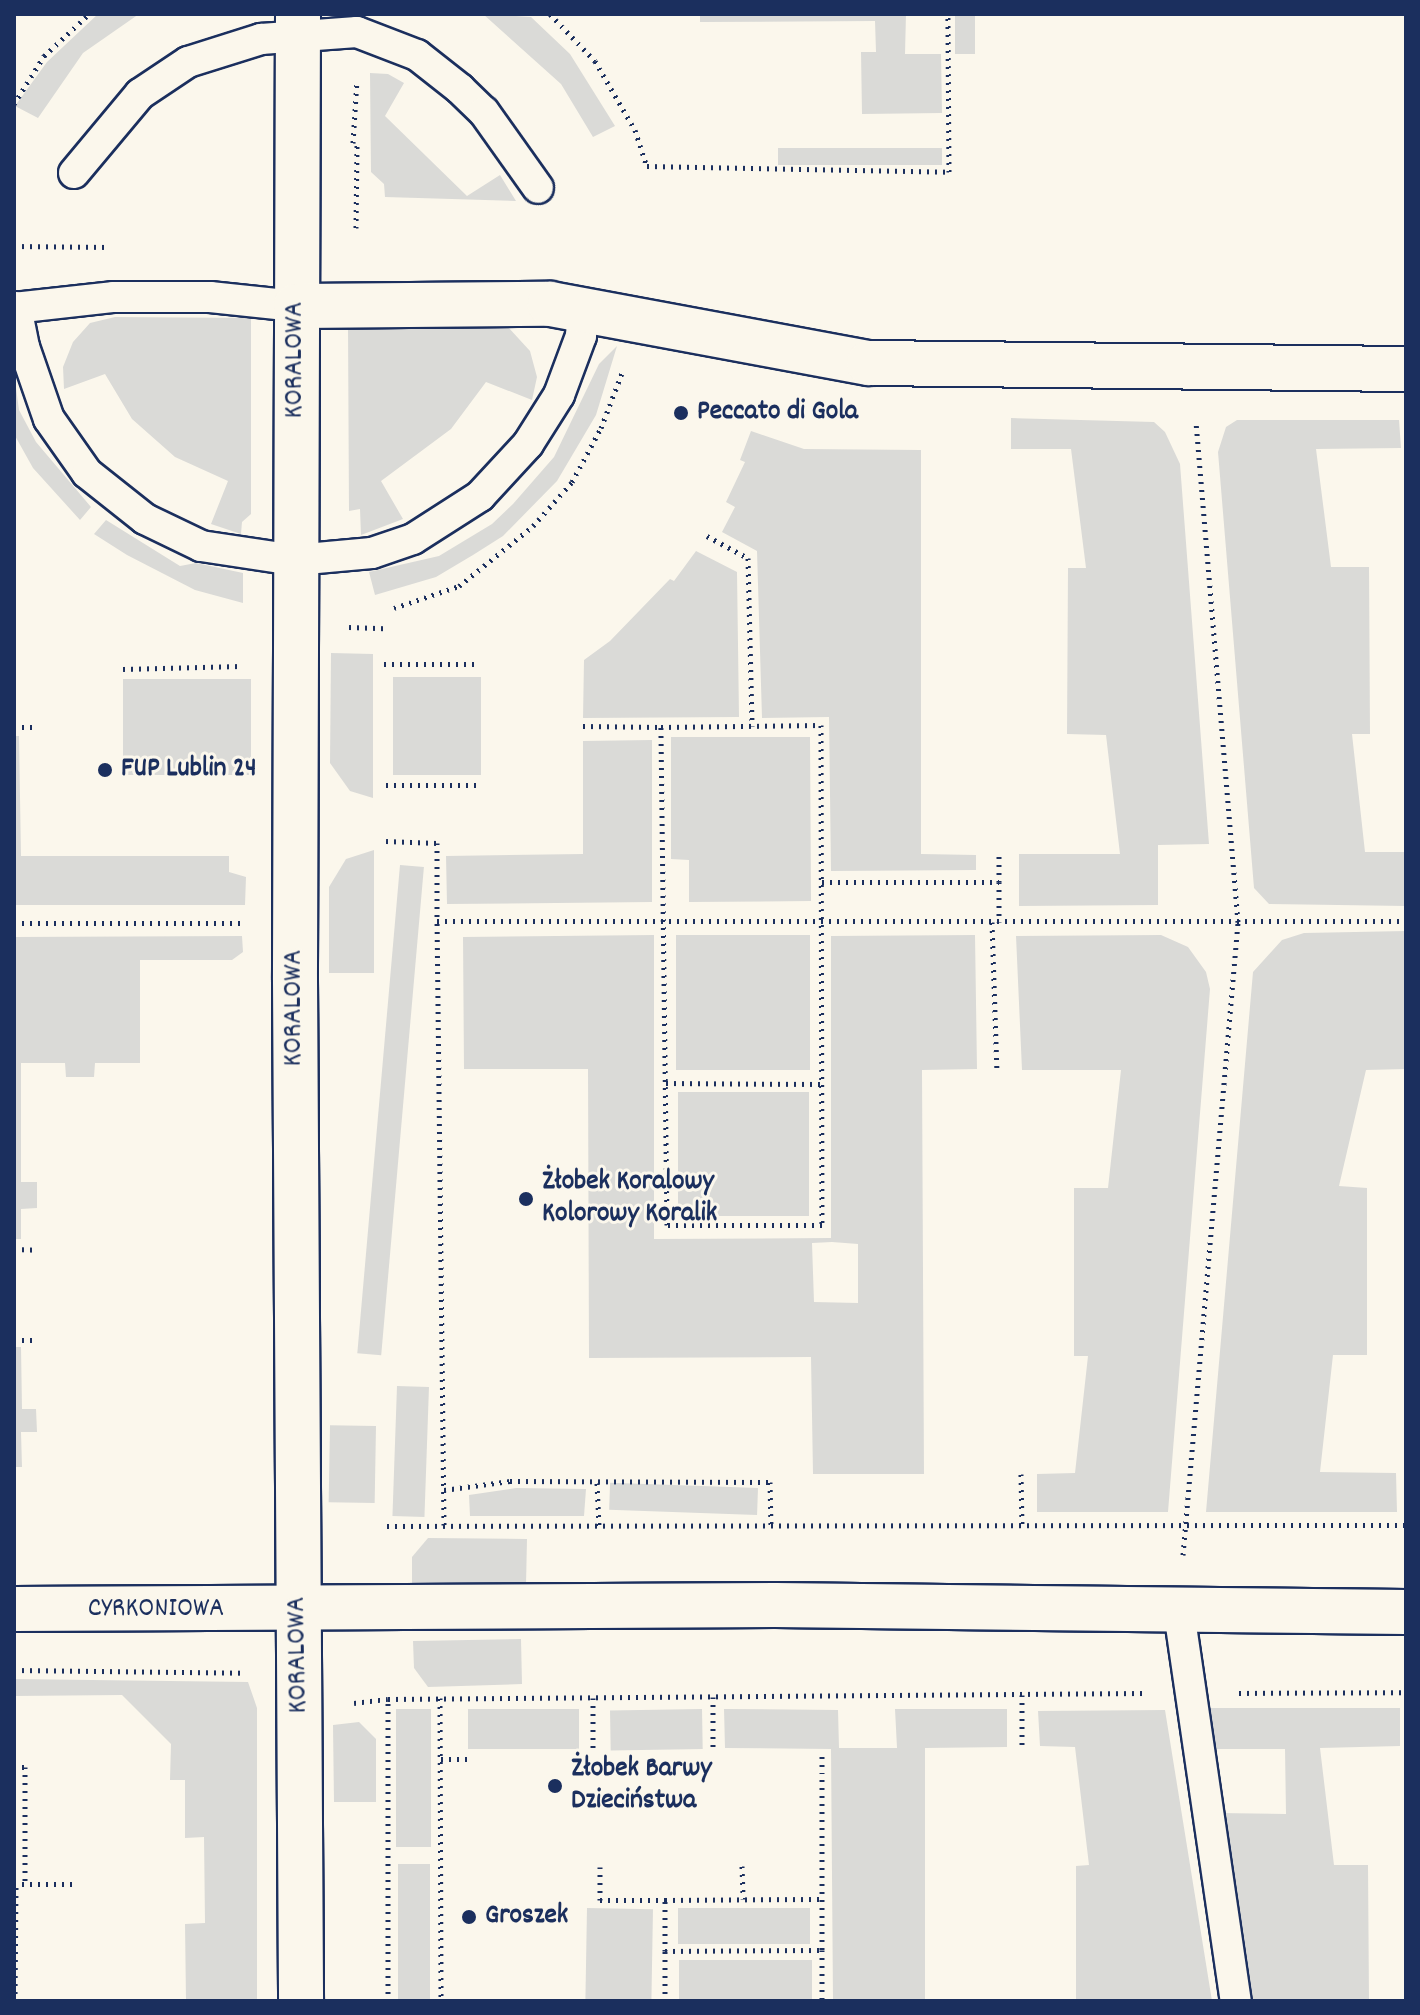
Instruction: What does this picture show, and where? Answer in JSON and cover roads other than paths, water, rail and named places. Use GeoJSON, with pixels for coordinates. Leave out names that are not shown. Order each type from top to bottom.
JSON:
{"type":"FeatureCollection","features":[{"type":"Feature","properties":{"kind":"street","name":"KORALOWA"},"geometry":{"type":"LineString","coordinates":[[298,24],[295,560],[301,2001]]}},
{"type":"Feature","properties":{"kind":"street"},"geometry":{"type":"LineString","coordinates":[[296,306],[550,304],[869,363],[1406,369]]}},
{"type":"Feature","properties":{"kind":"street","name":"CYRKONIOWA"},"geometry":{"type":"LineString","coordinates":[[14,1609],[298,1610],[775,1605],[1179,1612],[1406,1612]]}},
{"type":"Feature","properties":{"kind":"lane"},"geometry":{"type":"LineString","coordinates":[[74,173],[140,94],[188,62],[231,44],[298,24],[357,32],[417,55],[484,112],[538,188]]}},
{"type":"Feature","properties":{"kind":"lane"},"geometry":{"type":"LineString","coordinates":[[296,306],[210,297],[128,297],[15,308],[24,347],[49,419],[87,473],[145,519],[201,546],[295,560],[372,553],[413,539],[480,496],[528,444],[559,395],[581,336],[583,310]]}},
{"type":"Feature","properties":{"kind":"lane"},"geometry":{"type":"LineString","coordinates":[[1179,1612],[1236,2001]]}},
{"type":"Feature","properties":{"kind":"place","name":"Peccato di Gola"},"geometry":{"type":"Point","coordinates":[681,413]}},
{"type":"Feature","properties":{"kind":"place","name":"FUP Lublin 24"},"geometry":{"type":"Point","coordinates":[105,770]}},
{"type":"Feature","properties":{"kind":"place","name":"Żłobek Koralowy Kolorowy Koralik"},"geometry":{"type":"Point","coordinates":[526,1199]}},
{"type":"Feature","properties":{"kind":"place","name":"Żłobek Barwy Dzieciństwa"},"geometry":{"type":"Point","coordinates":[555,1786]}},
{"type":"Feature","properties":{"kind":"place","name":"Groszek"},"geometry":{"type":"Point","coordinates":[469,1917]}}]}
